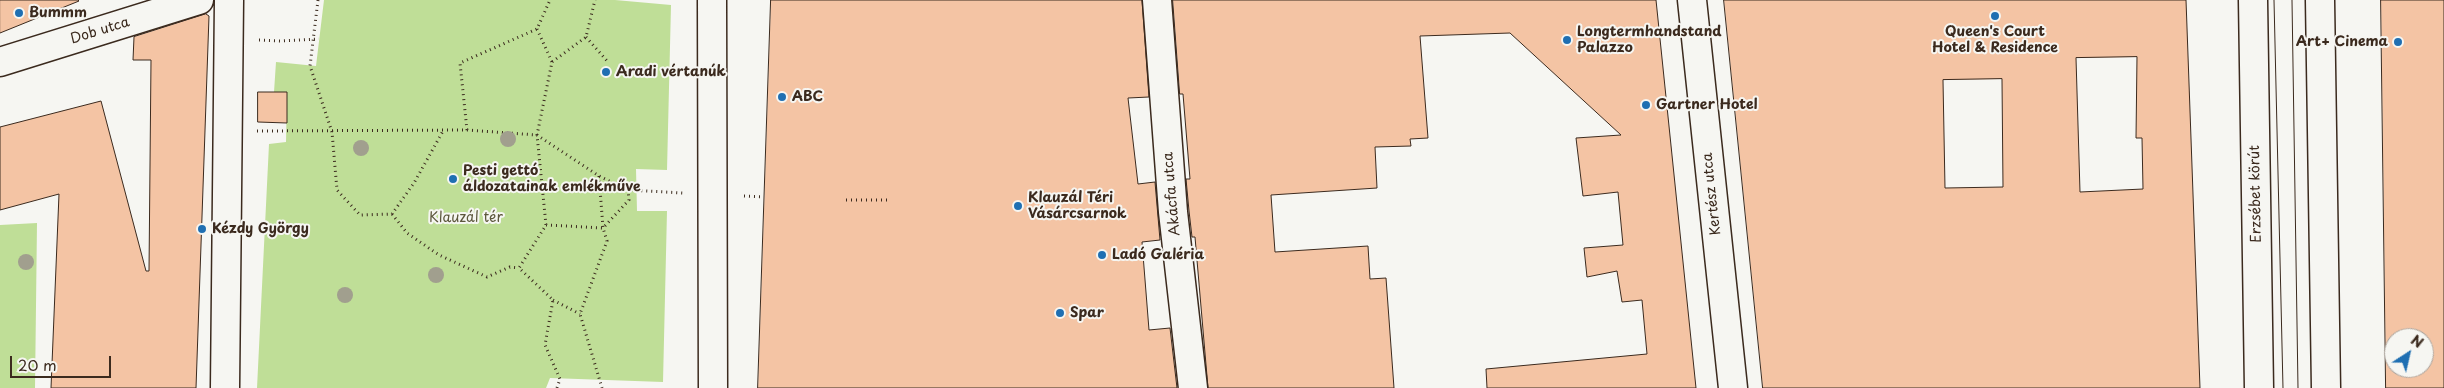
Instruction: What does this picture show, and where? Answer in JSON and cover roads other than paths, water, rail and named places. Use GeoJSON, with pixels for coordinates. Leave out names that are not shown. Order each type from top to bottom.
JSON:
{"type":"FeatureCollection","features":[{"type":"Feature","properties":{"kind":"street","name":"Dob utca"},"geometry":{"type":"LineString","coordinates":[[0,62],[199,0]]}},
{"type":"Feature","properties":{"kind":"street"},"geometry":{"type":"LineString","coordinates":[[224,388],[229,0]]}},
{"type":"Feature","properties":{"kind":"street"},"geometry":{"type":"LineString","coordinates":[[712,0],[713,388]]}},
{"type":"Feature","properties":{"kind":"street","name":"Akácfa utca"},"geometry":{"type":"LineString","coordinates":[[1157,0],[1173,212],[1193,388]]}},
{"type":"Feature","properties":{"kind":"street","name":"Kertész utca"},"geometry":{"type":"LineString","coordinates":[[1692,0],[1733,388]]}},
{"type":"Feature","properties":{"kind":"street","name":"Erzsébet körút"},"geometry":{"type":"LineString","coordinates":[[2253,0],[2259,388]]}},
{"type":"Feature","properties":{"kind":"street"},"geometry":{"type":"LineString","coordinates":[[2320,0],[2326,388]]}},
{"type":"Feature","properties":{"kind":"tram line"},"geometry":{"type":"LineString","coordinates":[[2274,0],[2283,388]]}},
{"type":"Feature","properties":{"kind":"tram line"},"geometry":{"type":"LineString","coordinates":[[2292,0],[2298,388]]}},
{"type":"Feature","properties":{"kind":"place","name":"Bummm"},"geometry":{"type":"Point","coordinates":[19,13]}},
{"type":"Feature","properties":{"kind":"place","name":"Queen's Court Hotel & Residence"},"geometry":{"type":"Point","coordinates":[1995,16]}},
{"type":"Feature","properties":{"kind":"place","name":"Longtermhandstand Palazzo"},"geometry":{"type":"Point","coordinates":[1567,40]}},
{"type":"Feature","properties":{"kind":"place","name":"Art+ Cinema"},"geometry":{"type":"Point","coordinates":[2398,42]}},
{"type":"Feature","properties":{"kind":"place","name":"Aradi vértanúk"},"geometry":{"type":"Point","coordinates":[606,72]}},
{"type":"Feature","properties":{"kind":"place","name":"ABC"},"geometry":{"type":"Point","coordinates":[782,97]}},
{"type":"Feature","properties":{"kind":"place","name":"Gartner Hotel"},"geometry":{"type":"Point","coordinates":[1646,105]}},
{"type":"Feature","properties":{"kind":"place","name":"Pesti gettó áldozatainak emlékműve"},"geometry":{"type":"Point","coordinates":[453,179]}},
{"type":"Feature","properties":{"kind":"place","name":"Klauzál Téri Vásárcsarnok"},"geometry":{"type":"Point","coordinates":[1018,206]}},
{"type":"Feature","properties":{"kind":"place","name":"Kézdy György"},"geometry":{"type":"Point","coordinates":[202,229]}},
{"type":"Feature","properties":{"kind":"place","name":"Ladó Galéria"},"geometry":{"type":"Point","coordinates":[1102,255]}},
{"type":"Feature","properties":{"kind":"place","name":"Spar"},"geometry":{"type":"Point","coordinates":[1060,313]}},
{"type":"Feature","properties":{"kind":"park label","name":"Klauzál tér"},"geometry":{"type":"Point","coordinates":[466,218]}}]}
